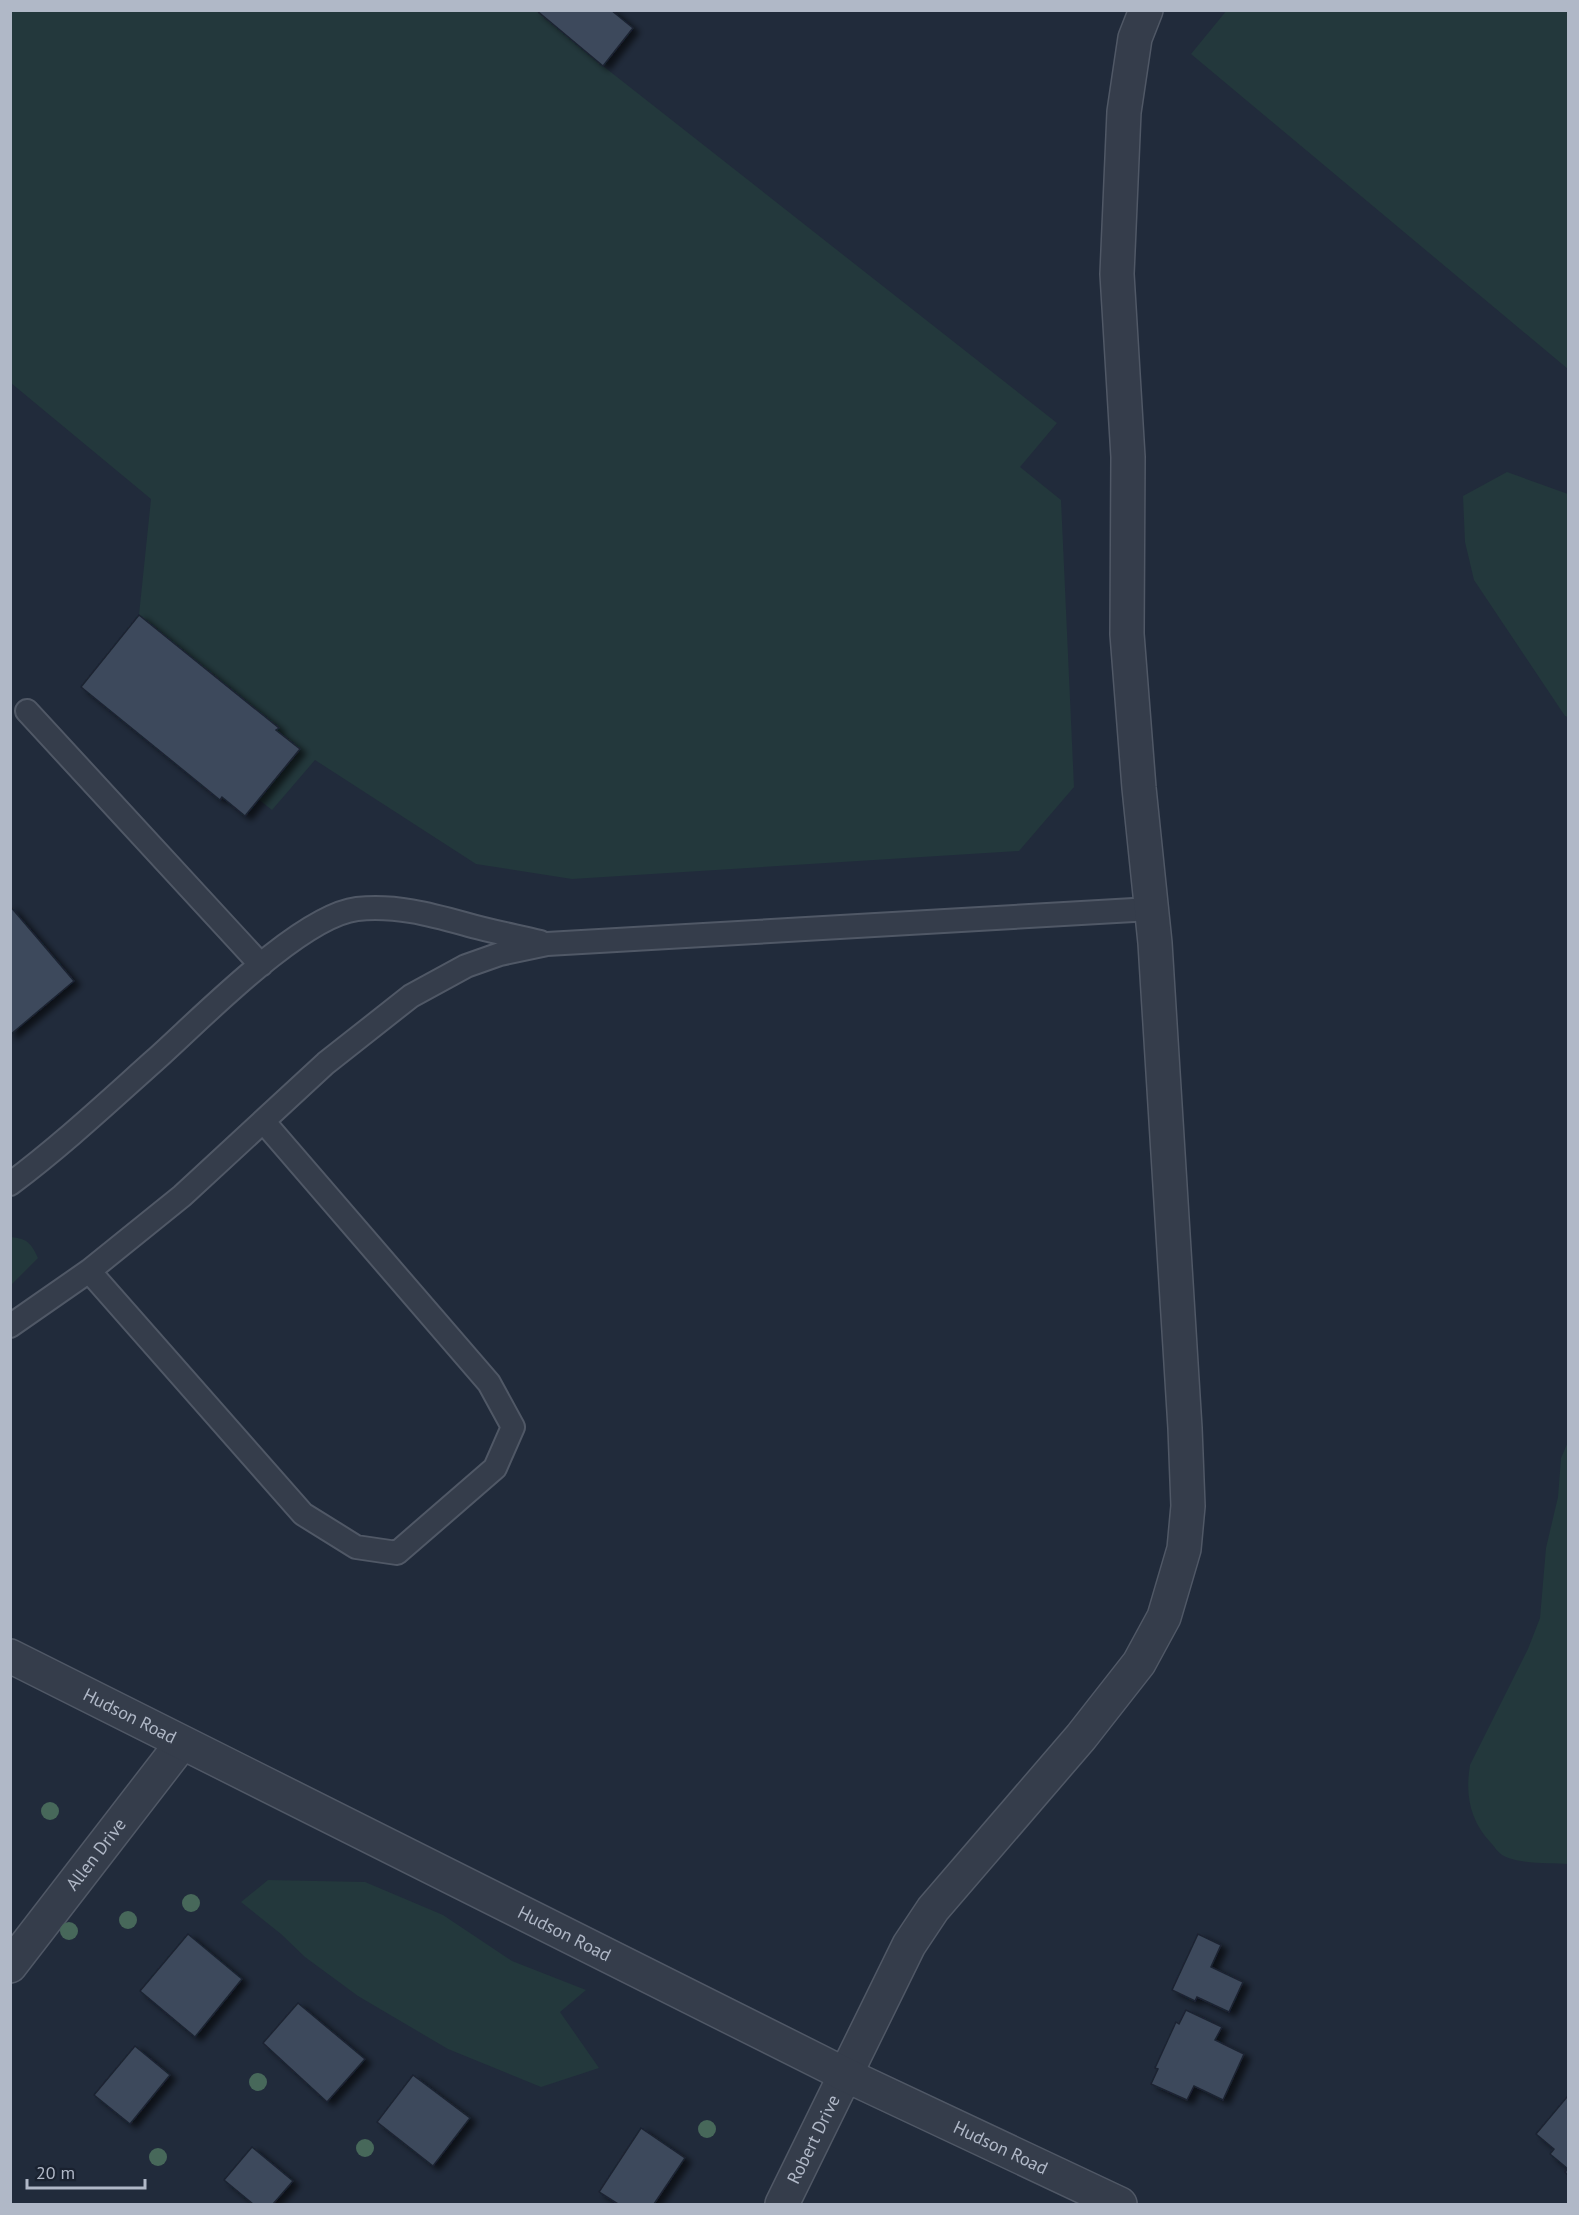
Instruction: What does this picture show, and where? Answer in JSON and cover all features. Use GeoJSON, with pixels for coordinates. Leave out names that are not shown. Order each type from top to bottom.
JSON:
{"type":"FeatureCollection","features":[{"type":"Feature","properties":{"kind":"street","name":"Robert Drive"},"geometry":{"type":"LineString","coordinates":[[782,2205],[909,1945],[933,1909],[1082,1737],[1139,1663],[1164,1617],[1184,1549],[1188,1506],[1185,1428],[1151,909],[1138,788],[1127,634],[1128,457],[1117,274],[1124,112],[1135,38],[1146,10]]}},
{"type":"Feature","properties":{"kind":"street","name":"Hudson Road"},"geometry":{"type":"LineString","coordinates":[[10,1656],[846,2075],[1120,2205]]}},
{"type":"Feature","properties":{"kind":"street","name":"Allen Drive"},"geometry":{"type":"LineString","coordinates":[[10,1966],[183,1743]]}},
{"type":"Feature","properties":{"kind":"lane"},"geometry":{"type":"LineString","coordinates":[[27,711],[261,965]]}},
{"type":"Feature","properties":{"kind":"lane"},"geometry":{"type":"LineString","coordinates":[[10,1184],[87,1120],[261,965],[321,921],[355,909],[386,908],[428,913],[547,944]]}},
{"type":"Feature","properties":{"kind":"lane"},"geometry":{"type":"LineString","coordinates":[[10,1326],[89,1271],[182,1196],[326,1064],[411,996],[466,966],[500,954],[547,944],[1151,909]]}},
{"type":"Feature","properties":{"kind":"lane"},"geometry":{"type":"LineString","coordinates":[[89,1271],[303,1514],[356,1547],[397,1553],[495,1468],[513,1427],[489,1383],[263,1121]]}},
{"type":"Feature","properties":{"kind":"green space"},"geometry":{"type":"Polygon","coordinates":[[[1227,10],[1568,11],[1568,369],[1191,54],[1227,10]]]}},
{"type":"Feature","properties":{"kind":"green space"},"geometry":{"type":"Polygon","coordinates":[[[10,11],[611,11],[633,28],[603,66],[1057,423],[1020,467],[1061,500],[1074,787],[1019,851],[572,879],[476,864],[315,760],[272,810],[258,799],[222,797],[220,800],[81,687],[139,615],[151,499],[11,383],[10,11]]]}},
{"type":"Feature","properties":{"kind":"green space"},"geometry":{"type":"Polygon","coordinates":[[[1507,472],[1568,494],[1568,717],[1565,716],[1474,580],[1465,542],[1463,496],[1507,472]]]}},
{"type":"Feature","properties":{"kind":"green space"},"geometry":{"type":"Polygon","coordinates":[[[11,1237],[28,1243],[38,1258],[11,1285],[11,1237]]]}},
{"type":"Feature","properties":{"kind":"green space"},"geometry":{"type":"Polygon","coordinates":[[[1568,1442],[1568,1864],[1526,1862],[1502,1855],[1478,1826],[1469,1797],[1470,1765],[1528,1649],[1540,1618],[1546,1548],[1558,1497],[1561,1458],[1568,1442]]]}},
{"type":"Feature","properties":{"kind":"green space"},"geometry":{"type":"Polygon","coordinates":[[[268,1880],[365,1882],[443,1915],[512,1961],[586,1990],[560,2012],[599,2068],[541,2087],[448,2049],[358,1996],[305,1957],[281,1934],[241,1902],[268,1880]]]}},
{"type":"Feature","properties":{"kind":"building"},"geometry":{"type":"Polygon","coordinates":[[[536,10],[611,10],[633,28],[603,66],[536,10]]]}},
{"type":"Feature","properties":{"kind":"building"},"geometry":{"type":"Polygon","coordinates":[[[139,615],[279,728],[276,730],[300,749],[245,816],[222,797],[220,800],[81,687],[139,615]]]}},
{"type":"Feature","properties":{"kind":"building"},"geometry":{"type":"Polygon","coordinates":[[[10,906],[74,981],[10,1035],[10,906]]]}},
{"type":"Feature","properties":{"kind":"building"},"geometry":{"type":"Polygon","coordinates":[[[188,1934],[242,1979],[195,2037],[140,1991],[188,1934]]]}},
{"type":"Feature","properties":{"kind":"building"},"geometry":{"type":"Polygon","coordinates":[[[1198,1934],[1221,1945],[1211,1967],[1243,1982],[1229,2012],[1197,1997],[1195,2001],[1172,1990],[1198,1934]]]}},
{"type":"Feature","properties":{"kind":"building"},"geometry":{"type":"Polygon","coordinates":[[[298,2003],[365,2059],[327,2102],[263,2043],[298,2003]]]}},
{"type":"Feature","properties":{"kind":"building"},"geometry":{"type":"Polygon","coordinates":[[[1186,2010],[1222,2027],[1215,2040],[1244,2054],[1223,2100],[1194,2086],[1187,2100],[1151,2084],[1158,2069],[1155,2068],[1176,2022],[1179,2024],[1186,2010]]]}},
{"type":"Feature","properties":{"kind":"building"},"geometry":{"type":"Polygon","coordinates":[[[135,2046],[170,2075],[130,2124],[94,2095],[135,2046]]]}},
{"type":"Feature","properties":{"kind":"building"},"geometry":{"type":"Polygon","coordinates":[[[413,2075],[470,2118],[433,2166],[377,2122],[413,2075]]]}},
{"type":"Feature","properties":{"kind":"building"},"geometry":{"type":"Polygon","coordinates":[[[1567,2097],[1568,2169],[1550,2154],[1554,2149],[1536,2134],[1567,2097]]]}},
{"type":"Feature","properties":{"kind":"building"},"geometry":{"type":"Polygon","coordinates":[[[641,2128],[685,2158],[654,2204],[618,2204],[599,2192],[641,2128]]]}},
{"type":"Feature","properties":{"kind":"building"},"geometry":{"type":"Polygon","coordinates":[[[252,2147],[293,2181],[273,2204],[253,2204],[224,2180],[252,2147]]]}}]}
